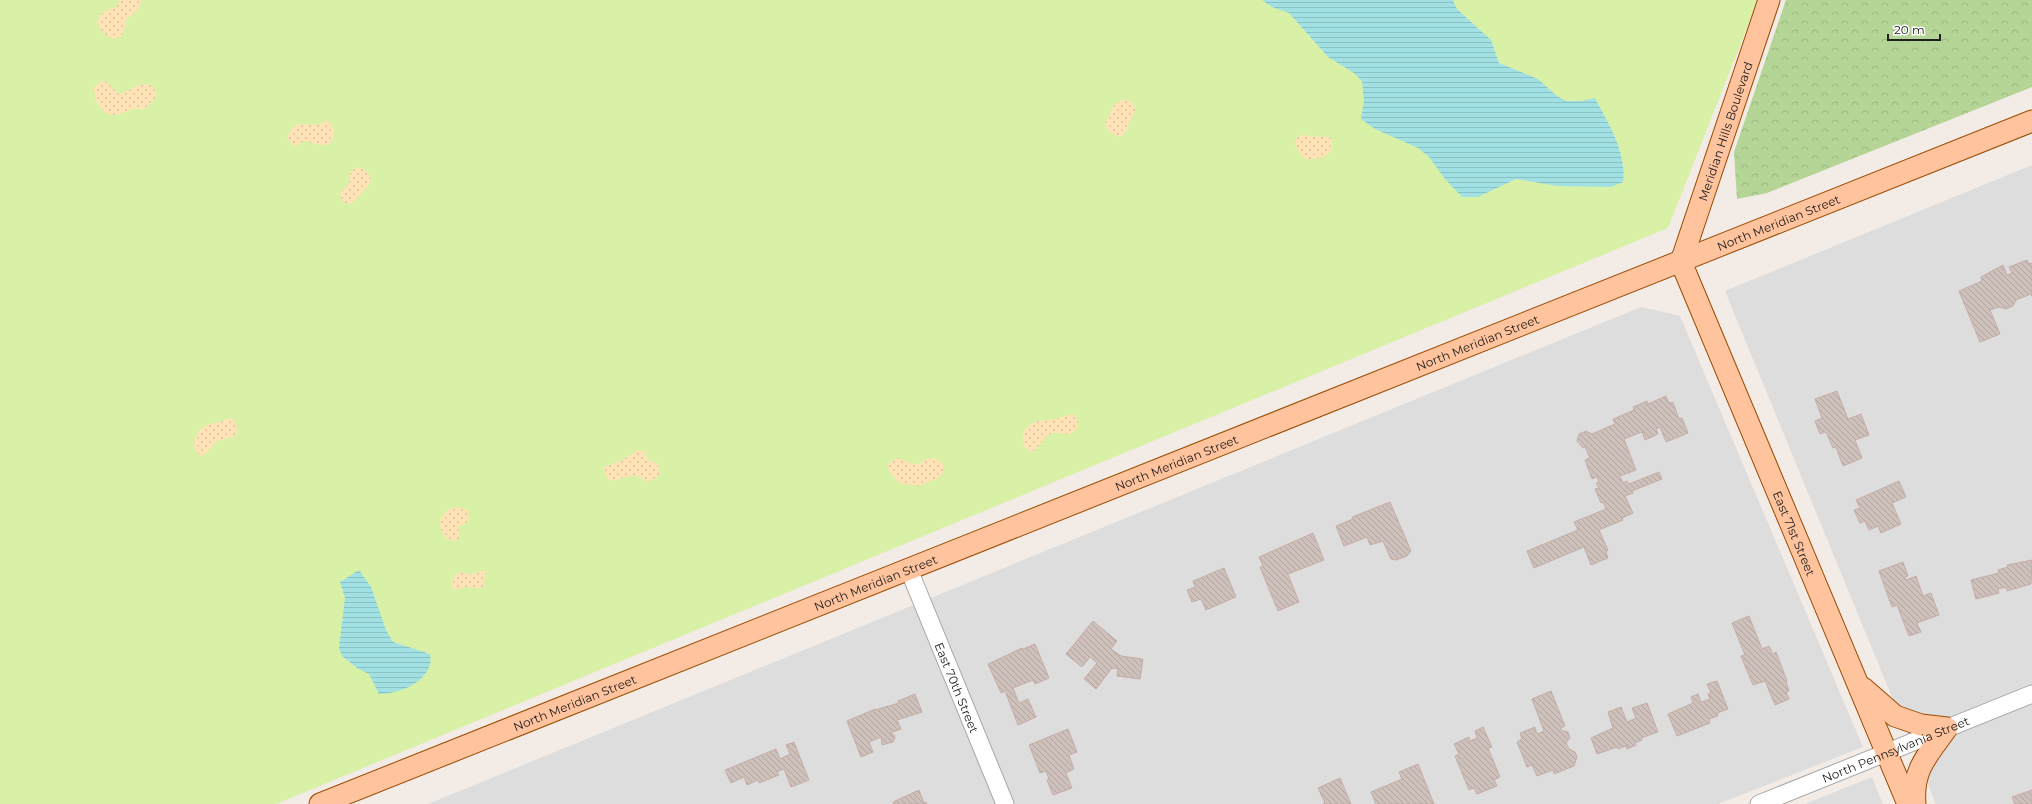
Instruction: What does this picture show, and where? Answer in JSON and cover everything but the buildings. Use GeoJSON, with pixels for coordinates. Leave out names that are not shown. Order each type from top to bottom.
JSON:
{"type":"FeatureCollection","features":[{"type":"Feature","properties":{"kind":"main road","name":"Meridian Hills Boulevard"},"geometry":{"type":"LineString","coordinates":[[1681,262],[1769,0]]}},
{"type":"Feature","properties":{"kind":"main road","name":"North Meridian Street"},"geometry":{"type":"LineString","coordinates":[[320,804],[2032,121]]}},
{"type":"Feature","properties":{"kind":"main road","name":"East 71st Street"},"geometry":{"type":"LineString","coordinates":[[1681,262],[1908,804]]}},
{"type":"Feature","properties":{"kind":"main road"},"geometry":{"type":"LineString","coordinates":[[1858,684],[1895,716],[1921,725],[1947,728],[1920,768],[1914,787],[1915,804]]}},
{"type":"Feature","properties":{"kind":"street","name":"East 70th Street"},"geometry":{"type":"LineString","coordinates":[[909,570],[1005,804]]}},
{"type":"Feature","properties":{"kind":"street","name":"North Pennsylvania Street"},"geometry":{"type":"LineString","coordinates":[[1759,804],[2032,694]]}},
{"type":"Feature","properties":{"kind":"shaded area"},"geometry":{"type":"Polygon","coordinates":[[[2032,165],[2032,804],[1936,804],[1725,291],[2032,165]]]}},
{"type":"Feature","properties":{"kind":"shaded area"},"geometry":{"type":"Polygon","coordinates":[[[1641,307],[1680,316],[1863,747],[1718,804],[428,804],[1641,307]]]}},
{"type":"Feature","properties":{"kind":"shaded area"},"geometry":{"type":"Polygon","coordinates":[[[1872,777],[1883,804],[1805,804],[1872,777]]]}},
{"type":"Feature","properties":{"kind":"green space"},"geometry":{"type":"Polygon","coordinates":[[[0,0],[1758,0],[1668,228],[276,804],[0,804],[0,0]]]}},
{"type":"Feature","properties":{"kind":"green space"},"geometry":{"type":"Polygon","coordinates":[[[1786,0],[2032,0],[2032,87],[1767,193],[1737,199],[1734,152],[1786,0]]]}},
{"type":"Feature","properties":{"kind":"sand"},"geometry":{"type":"Polygon","coordinates":[[[120,0],[141,0],[138,10],[125,20],[123,32],[118,38],[111,38],[104,34],[99,28],[98,20],[103,13],[116,7],[120,0]]]}},
{"type":"Feature","properties":{"kind":"sand"},"geometry":{"type":"Polygon","coordinates":[[[102,81],[107,82],[119,94],[144,84],[148,84],[156,92],[155,99],[144,109],[133,109],[117,115],[111,115],[100,107],[95,97],[94,87],[102,81]]]}},
{"type":"Feature","properties":{"kind":"sand"},"geometry":{"type":"Polygon","coordinates":[[[1124,99],[1133,103],[1135,110],[1125,133],[1119,137],[1108,131],[1105,124],[1115,104],[1124,99]]]}},
{"type":"Feature","properties":{"kind":"sand"},"geometry":{"type":"Polygon","coordinates":[[[326,121],[331,123],[333,137],[332,141],[326,145],[306,141],[293,146],[287,137],[292,129],[298,124],[319,125],[326,121]]]}},
{"type":"Feature","properties":{"kind":"sand"},"geometry":{"type":"Polygon","coordinates":[[[1303,135],[1331,138],[1332,144],[1329,153],[1321,158],[1306,159],[1301,155],[1294,142],[1296,138],[1303,135]]]}},
{"type":"Feature","properties":{"kind":"sand"},"geometry":{"type":"Polygon","coordinates":[[[355,168],[365,170],[371,179],[361,194],[353,203],[350,204],[342,201],[340,192],[350,183],[350,172],[355,168]]]}},
{"type":"Feature","properties":{"kind":"sand"},"geometry":{"type":"Polygon","coordinates":[[[1073,414],[1078,420],[1078,428],[1070,434],[1051,434],[1031,452],[1024,446],[1024,433],[1029,425],[1039,421],[1055,419],[1073,414]]]}},
{"type":"Feature","properties":{"kind":"sand"},"geometry":{"type":"Polygon","coordinates":[[[227,419],[233,419],[237,427],[236,436],[216,441],[208,452],[200,456],[194,444],[198,432],[205,426],[222,422],[227,419]]]}},
{"type":"Feature","properties":{"kind":"sand"},"geometry":{"type":"Polygon","coordinates":[[[638,450],[644,451],[648,460],[658,464],[659,475],[650,482],[634,475],[612,481],[608,479],[605,474],[604,467],[621,461],[638,450]]]}},
{"type":"Feature","properties":{"kind":"sand"},"geometry":{"type":"Polygon","coordinates":[[[897,458],[917,465],[926,459],[935,458],[943,464],[943,473],[937,479],[918,486],[899,483],[889,470],[888,464],[897,458]]]}},
{"type":"Feature","properties":{"kind":"sand"},"geometry":{"type":"Polygon","coordinates":[[[459,507],[467,510],[469,518],[466,523],[458,527],[459,539],[451,541],[447,539],[443,533],[440,520],[447,510],[459,507]]]}},
{"type":"Feature","properties":{"kind":"sand"},"geometry":{"type":"Polygon","coordinates":[[[484,570],[486,574],[483,587],[452,588],[452,580],[456,575],[462,572],[470,575],[484,570]]]}},
{"type":"Feature","properties":{"kind":"water"},"geometry":{"type":"Polygon","coordinates":[[[1262,0],[1453,0],[1457,9],[1491,40],[1499,63],[1538,79],[1557,96],[1566,101],[1581,101],[1595,98],[1611,128],[1619,149],[1622,160],[1623,182],[1611,187],[1557,186],[1516,179],[1478,197],[1462,197],[1445,179],[1429,157],[1418,148],[1375,129],[1361,119],[1364,101],[1362,81],[1354,73],[1328,57],[1289,13],[1272,7],[1262,0]]]}},
{"type":"Feature","properties":{"kind":"water"},"geometry":{"type":"Polygon","coordinates":[[[359,570],[371,587],[386,630],[393,642],[430,654],[430,663],[427,671],[422,678],[406,688],[379,694],[369,674],[357,668],[342,656],[339,648],[345,598],[340,582],[359,570]]]}}]}
